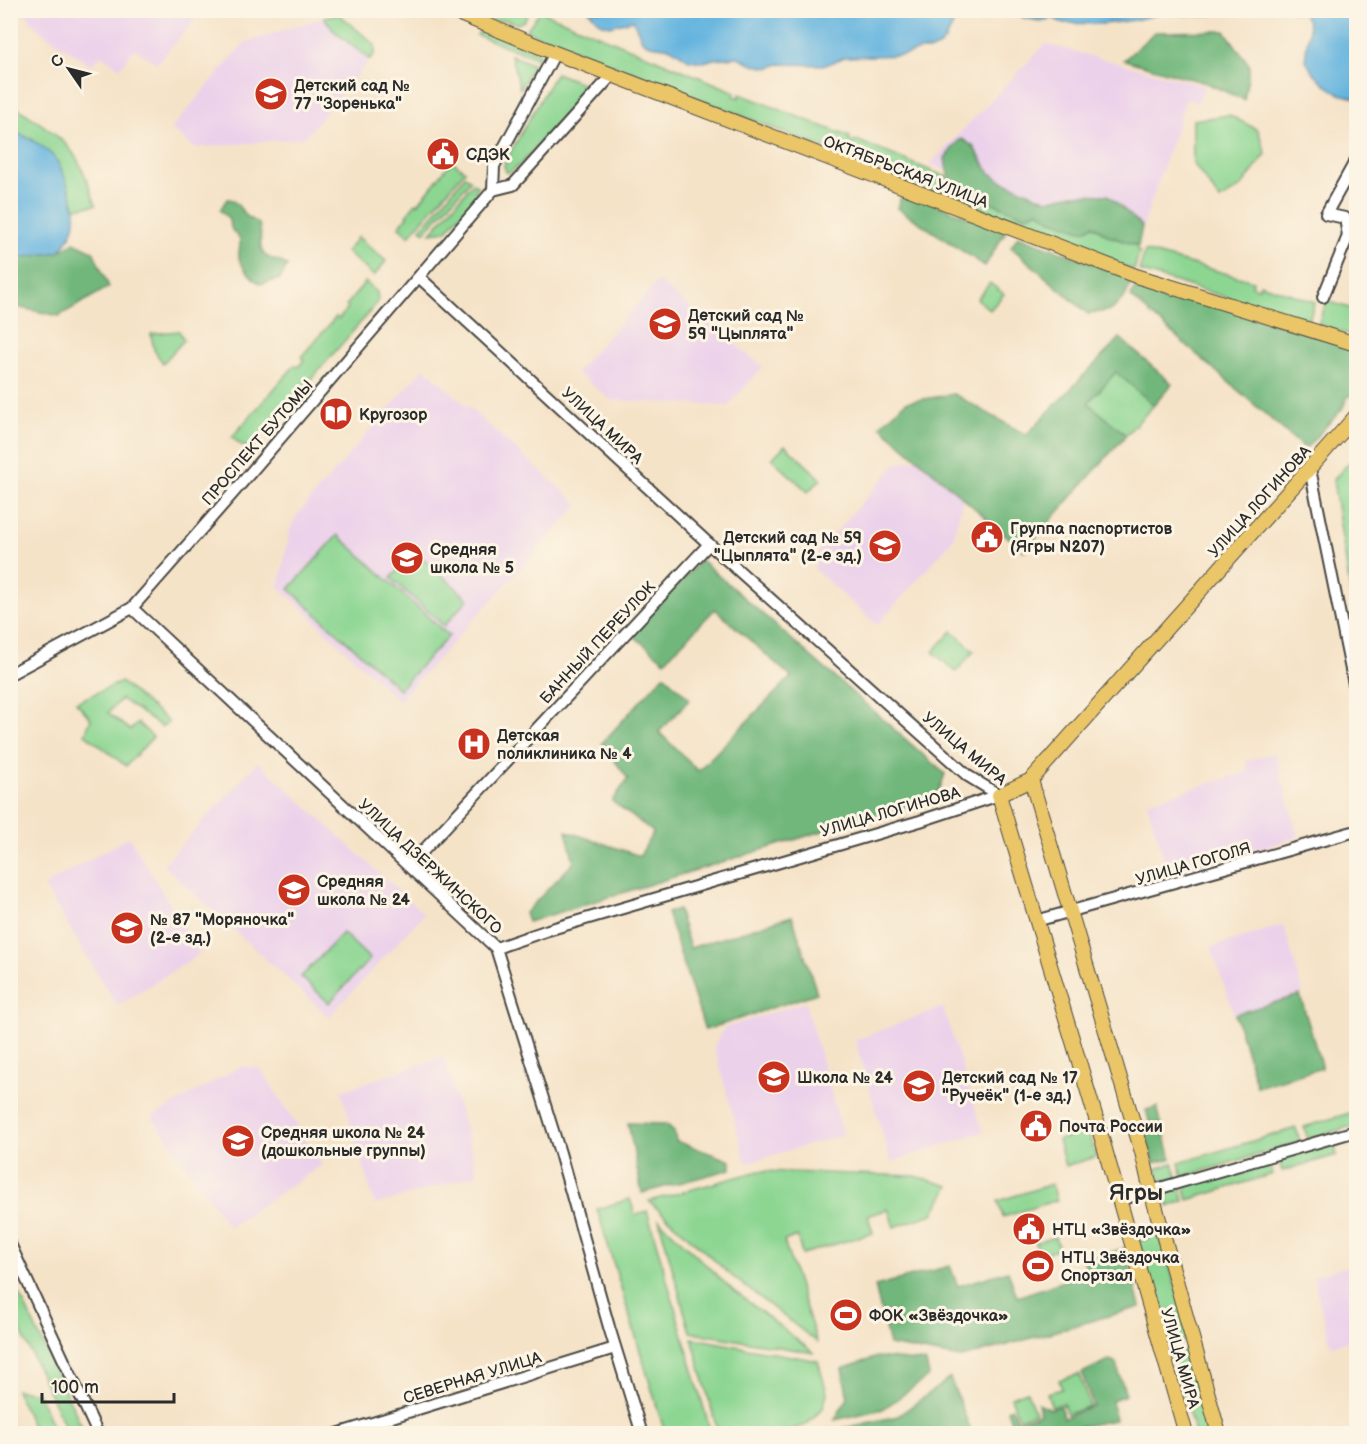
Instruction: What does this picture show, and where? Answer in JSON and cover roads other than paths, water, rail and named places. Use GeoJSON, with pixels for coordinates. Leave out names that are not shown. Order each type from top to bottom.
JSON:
{"type":"FeatureCollection","features":[{"type":"Feature","properties":{"kind":"main road","name":"ОКТЯБРЬСКАЯ УЛИЦА"},"geometry":{"type":"LineString","coordinates":[[450,10],[555,53],[1124,272],[1356,344]]}},
{"type":"Feature","properties":{"kind":"main road","name":"УЛИЦА ЛОГИНОВА"},"geometry":{"type":"LineString","coordinates":[[999,795],[1031,780],[1356,416]]}},
{"type":"Feature","properties":{"kind":"main road","name":"УЛИЦА МИРА"},"geometry":{"type":"LineString","coordinates":[[1031,780],[1142,1152],[1219,1434]]}},
{"type":"Feature","properties":{"kind":"main road","name":"УЛИЦА МИРА"},"geometry":{"type":"LineString","coordinates":[[999,795],[1186,1434]]}},
{"type":"Feature","properties":{"kind":"street"},"geometry":{"type":"LineString","coordinates":[[493,190],[494,166],[555,53]]}},
{"type":"Feature","properties":{"kind":"street","name":"ПРОСПЕКТ БУТОМЫ"},"geometry":{"type":"LineString","coordinates":[[10,674],[132,608],[493,190],[513,184],[612,75]]}},
{"type":"Feature","properties":{"kind":"street"},"geometry":{"type":"LineString","coordinates":[[1323,297],[1352,237],[1345,219],[1326,214],[1356,160]]}},
{"type":"Feature","properties":{"kind":"street","name":"УЛИЦА МИРА"},"geometry":{"type":"LineString","coordinates":[[419,277],[709,544],[968,776],[999,795]]}},
{"type":"Feature","properties":{"kind":"street"},"geometry":{"type":"LineString","coordinates":[[1310,469],[1356,694]]}},
{"type":"Feature","properties":{"kind":"street","name":"БАННЫЙ ПЕРЕУЛОК"},"geometry":{"type":"LineString","coordinates":[[409,866],[709,544]]}},
{"type":"Feature","properties":{"kind":"street","name":"УЛИЦА ДЗЕРЖИНСКОГО"},"geometry":{"type":"LineString","coordinates":[[132,608],[496,948],[560,1154],[642,1434]]}},
{"type":"Feature","properties":{"kind":"street","name":"УЛИЦА ЛОГИНОВА"},"geometry":{"type":"LineString","coordinates":[[496,948],[548,930],[920,821],[999,795]]}},
{"type":"Feature","properties":{"kind":"street","name":"УЛИЦА ГОГОЛЯ"},"geometry":{"type":"LineString","coordinates":[[1036,921],[1356,831]]}},
{"type":"Feature","properties":{"kind":"street"},"geometry":{"type":"LineString","coordinates":[[1119,1200],[1356,1131]]}},
{"type":"Feature","properties":{"kind":"street"},"geometry":{"type":"LineString","coordinates":[[10,1245],[98,1434]]}},
{"type":"Feature","properties":{"kind":"street","name":"СЕВЕРНАЯ УЛИЦА"},"geometry":{"type":"LineString","coordinates":[[337,1434],[615,1348]]}},
{"type":"Feature","properties":{"kind":"street"},"geometry":{"type":"LineString","coordinates":[[1349,1434],[1356,1432]]}},
{"type":"Feature","properties":{"kind":"water"},"geometry":{"type":"Polygon","coordinates":[[[589,11],[960,11],[945,40],[940,46],[931,50],[903,55],[845,57],[826,65],[779,64],[769,68],[754,65],[738,57],[704,62],[689,60],[671,48],[650,45],[642,40],[633,20],[610,26],[600,23],[589,11]]]}},
{"type":"Feature","properties":{"kind":"water"},"geometry":{"type":"Polygon","coordinates":[[[1013,11],[1231,11],[1204,16],[1163,13],[1135,20],[1103,24],[1063,23],[1053,18],[1040,21],[1024,18],[1013,11]]]}},
{"type":"Feature","properties":{"kind":"water"},"geometry":{"type":"Polygon","coordinates":[[[1291,11],[1356,11],[1356,98],[1334,91],[1310,68],[1306,59],[1308,23],[1302,13],[1291,11]]]}},
{"type":"Feature","properties":{"kind":"water"},"geometry":{"type":"Polygon","coordinates":[[[10,131],[32,140],[46,150],[56,160],[64,175],[73,202],[75,219],[71,234],[59,252],[11,259],[10,131]]]}},
{"type":"Feature","properties":{"kind":"place","name":"Детский сад № 77 \"Зоренька\""},"geometry":{"type":"Point","coordinates":[271,94]}},
{"type":"Feature","properties":{"kind":"place","name":"СДЭК"},"geometry":{"type":"Point","coordinates":[443,154]}},
{"type":"Feature","properties":{"kind":"place","name":"Детский сад № 59 \"Цыплята\""},"geometry":{"type":"Point","coordinates":[665,324]}},
{"type":"Feature","properties":{"kind":"place","name":"Кругозор"},"geometry":{"type":"Point","coordinates":[336,414]}},
{"type":"Feature","properties":{"kind":"place","name":"Группа паспортистов (Ягры N207)"},"geometry":{"type":"Point","coordinates":[987,537]}},
{"type":"Feature","properties":{"kind":"place","name":"Детский сад № 59 \"Цыплята\" (2-е зд.)"},"geometry":{"type":"Point","coordinates":[885,546]}},
{"type":"Feature","properties":{"kind":"place","name":"Средняя школа № 5"},"geometry":{"type":"Point","coordinates":[407,558]}},
{"type":"Feature","properties":{"kind":"place","name":"Детская поликлиника № 4"},"geometry":{"type":"Point","coordinates":[474,744]}},
{"type":"Feature","properties":{"kind":"place","name":"Средняя школа № 24"},"geometry":{"type":"Point","coordinates":[294,890]}},
{"type":"Feature","properties":{"kind":"place","name":"№ 87 \"Моряночка\" (2-е зд.)"},"geometry":{"type":"Point","coordinates":[127,928]}},
{"type":"Feature","properties":{"kind":"place","name":"Школа № 24"},"geometry":{"type":"Point","coordinates":[774,1077]}},
{"type":"Feature","properties":{"kind":"place","name":"Детский сад № 17 \"Ручеёк\" (1-е зд.)"},"geometry":{"type":"Point","coordinates":[919,1086]}},
{"type":"Feature","properties":{"kind":"place","name":"Почта России"},"geometry":{"type":"Point","coordinates":[1036,1126]}},
{"type":"Feature","properties":{"kind":"place","name":"Средняя школа № 24 (дошкольные группы)"},"geometry":{"type":"Point","coordinates":[238,1141]}},
{"type":"Feature","properties":{"kind":"place","name":"НТЦ «Звёздочка»"},"geometry":{"type":"Point","coordinates":[1029,1229]}},
{"type":"Feature","properties":{"kind":"place","name":"НТЦ Звёздочка Спортзал"},"geometry":{"type":"Point","coordinates":[1038,1266]}},
{"type":"Feature","properties":{"kind":"place","name":"ФОК «Звёздочка»"},"geometry":{"type":"Point","coordinates":[846,1315]}},
{"type":"Feature","properties":{"kind":"district","name":"Ягры"},"geometry":{"type":"Point","coordinates":[1136,1192]}}]}
